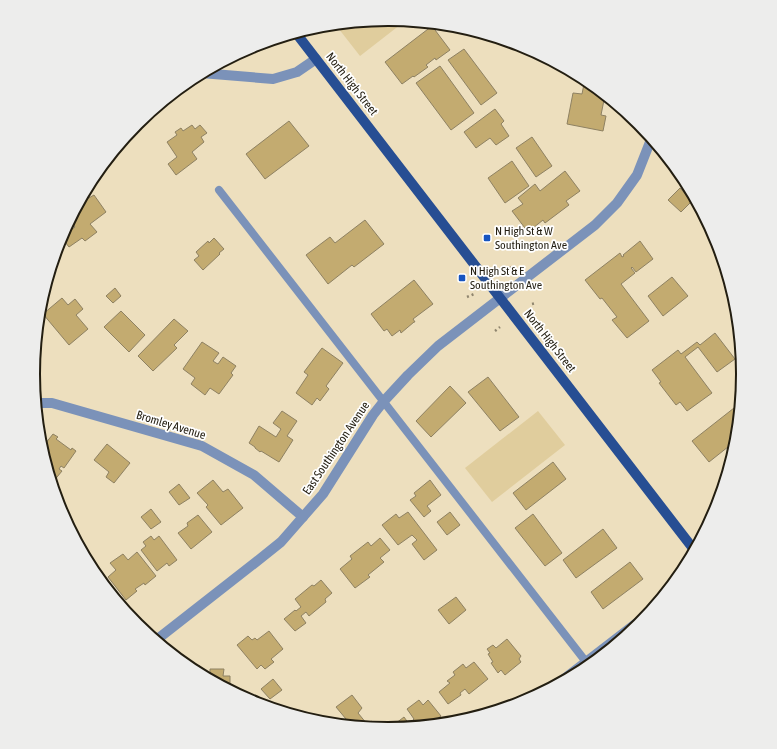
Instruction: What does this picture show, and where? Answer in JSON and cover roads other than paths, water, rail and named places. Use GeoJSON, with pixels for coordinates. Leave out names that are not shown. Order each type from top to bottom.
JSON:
{"type":"FeatureCollection","features":[{"type":"Feature","properties":{"kind":"main road","name":"North High Street"},"geometry":{"type":"LineString","coordinates":[[300,38],[691,546]]}},
{"type":"Feature","properties":{"kind":"street"},"geometry":{"type":"LineString","coordinates":[[211,75],[273,78],[297,72],[316,59]]}},
{"type":"Feature","properties":{"kind":"street","name":"East Southington Avenue"},"geometry":{"type":"LineString","coordinates":[[160,637],[281,542],[324,494],[373,415],[384,401],[422,360],[438,346],[594,225],[617,203],[637,175],[649,143]]}},
{"type":"Feature","properties":{"kind":"street","name":"Bromley Avenue"},"geometry":{"type":"LineString","coordinates":[[42,403],[52,403],[202,446],[254,475],[303,517]]}},
{"type":"Feature","properties":{"kind":"lane"},"geometry":{"type":"LineString","coordinates":[[219,190],[586,661]]}},
{"type":"Feature","properties":{"kind":"place","name":"N High St & W Southington Ave"},"geometry":{"type":"Point","coordinates":[487,238]}},
{"type":"Feature","properties":{"kind":"place","name":"N High St & E Southington Ave"},"geometry":{"type":"Point","coordinates":[462,278]}}]}
